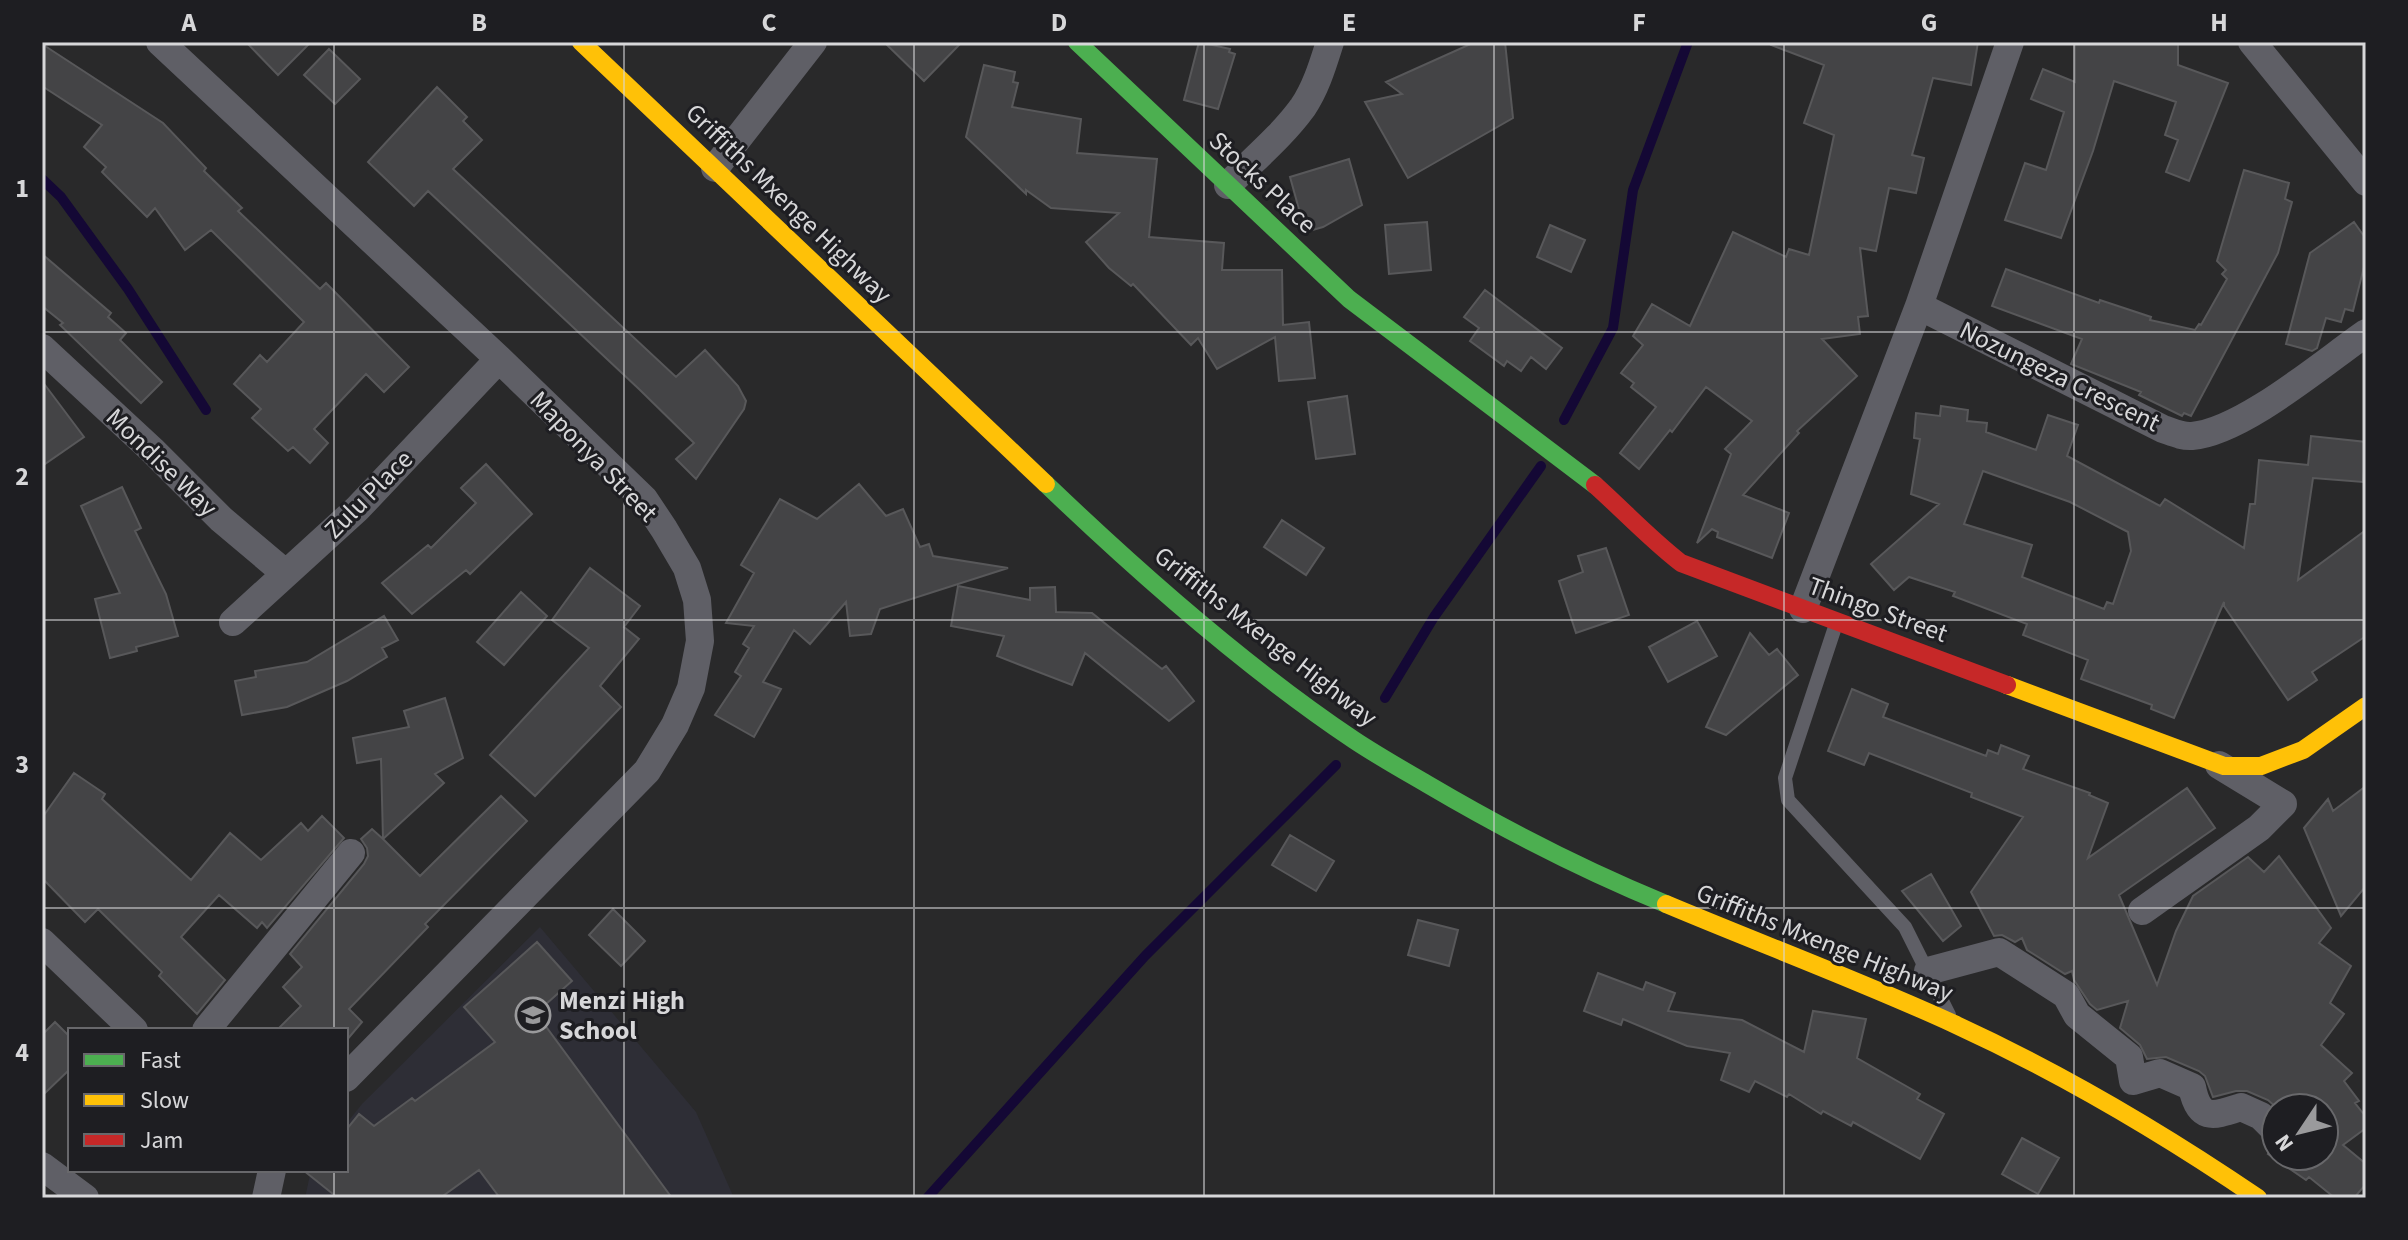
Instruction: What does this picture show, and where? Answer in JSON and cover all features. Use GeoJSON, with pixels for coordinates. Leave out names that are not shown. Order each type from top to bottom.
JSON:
{"type":"FeatureCollection","features":[{"type":"Feature","properties":{"kind":"street","name":"Maponya Street"},"geometry":{"type":"LineString","coordinates":[[160,42],[644,499],[687,568],[697,600],[700,641],[691,688],[675,725],[647,771],[348,1076]]}},
{"type":"Feature","properties":{"kind":"street","name":"Griffiths Mxenge Highway"},"geometry":{"type":"LineString","coordinates":[[581,42],[1116,551],[1269,678],[1355,741],[1505,830],[1604,879],[1952,1023],[2052,1073],[2186,1149],[2258,1198]]}},
{"type":"Feature","properties":{"kind":"street"},"geometry":{"type":"LineString","coordinates":[[715,168],[813,42]]}},
{"type":"Feature","properties":{"kind":"street","name":"Stocks Place"},"geometry":{"type":"LineString","coordinates":[[1077,42],[1349,299],[1419,352]]}},
{"type":"Feature","properties":{"kind":"street"},"geometry":{"type":"LineString","coordinates":[[1228,185],[1305,105],[1330,42]]}},
{"type":"Feature","properties":{"kind":"street"},"geometry":{"type":"LineString","coordinates":[[1803,609],[1919,306],[2010,42]]}},
{"type":"Feature","properties":{"kind":"street"},"geometry":{"type":"LineString","coordinates":[[2252,42],[2366,182]]}},
{"type":"Feature","properties":{"kind":"street","name":"Nozungeza Crescent"},"geometry":{"type":"LineString","coordinates":[[1919,306],[2163,429],[2189,436],[2215,432],[2240,421],[2366,333]]}},
{"type":"Feature","properties":{"kind":"street","name":"Mondise Way"},"geometry":{"type":"LineString","coordinates":[[42,348],[221,519],[285,573]]}},
{"type":"Feature","properties":{"kind":"street","name":"Thingo Street"},"geometry":{"type":"LineString","coordinates":[[1419,352],[1579,472],[1623,510],[1652,541],[1681,563],[1837,622],[2219,764],[2261,766],[2303,750],[2366,706]]}},
{"type":"Feature","properties":{"kind":"street","name":"Zulu Place"},"geometry":{"type":"LineString","coordinates":[[233,622],[357,509],[499,359]]}},
{"type":"Feature","properties":{"kind":"street"},"geometry":{"type":"LineString","coordinates":[[2142,911],[2259,828],[2283,804],[2219,764]]}},
{"type":"Feature","properties":{"kind":"street"},"geometry":{"type":"LineString","coordinates":[[208,1028],[351,853]]}},
{"type":"Feature","properties":{"kind":"street"},"geometry":{"type":"LineString","coordinates":[[42,942],[132,1028]]}},
{"type":"Feature","properties":{"kind":"street"},"geometry":{"type":"LineString","coordinates":[[1928,971],[1999,952],[2066,995],[2077,1015],[2129,1057],[2133,1081],[2160,1073],[2192,1087],[2195,1101],[2204,1113],[2215,1116],[2241,1107],[2260,1116]]}},
{"type":"Feature","properties":{"kind":"street"},"geometry":{"type":"LineString","coordinates":[[42,1166],[85,1198]]}},
{"type":"Feature","properties":{"kind":"street"},"geometry":{"type":"LineString","coordinates":[[266,1198],[272,1172]]}},
{"type":"Feature","properties":{"kind":"lane"},"geometry":{"type":"LineString","coordinates":[[1837,622],[1785,778],[1788,800],[1905,927],[1952,1023]]}},
{"type":"Feature","properties":{"kind":"shaded area","name":"Menzi High School"},"geometry":{"type":"Polygon","coordinates":[[[540,927],[696,1112],[734,1198],[305,1198],[311,1172],[348,1172],[348,1122],[540,927]]]}},
{"type":"Feature","properties":{"kind":"building"},"geometry":{"type":"Polygon","coordinates":[[[246,42],[311,42],[278,75],[246,42]]]}},
{"type":"Feature","properties":{"kind":"building"},"geometry":{"type":"Polygon","coordinates":[[[884,42],[962,42],[924,81],[884,42]]]}},
{"type":"Feature","properties":{"kind":"building"},"geometry":{"type":"Polygon","coordinates":[[[1199,42],[1230,49],[1229,52],[1235,54],[1218,109],[1184,100],[1199,42]]]}},
{"type":"Feature","properties":{"kind":"building"},"geometry":{"type":"Polygon","coordinates":[[[1475,42],[1505,42],[1513,118],[1408,178],[1365,102],[1402,94],[1386,82],[1475,42]]]}},
{"type":"Feature","properties":{"kind":"building"},"geometry":{"type":"Polygon","coordinates":[[[1772,42],[1978,42],[1971,85],[1933,78],[1912,155],[1924,158],[1916,193],[1889,188],[1876,251],[1860,248],[1868,316],[1858,317],[1860,334],[1822,339],[1857,376],[1797,431],[1799,433],[1743,495],[1789,513],[1772,558],[1717,537],[1718,532],[1712,529],[1697,543],[1731,454],[1725,449],[1752,421],[1706,387],[1639,469],[1620,453],[1656,407],[1631,387],[1634,383],[1621,373],[1643,345],[1633,336],[1652,304],[1690,326],[1733,232],[1786,257],[1789,249],[1809,255],[1834,135],[1804,123],[1824,65],[1771,45],[1772,42]]]}},
{"type":"Feature","properties":{"kind":"building"},"geometry":{"type":"Polygon","coordinates":[[[2075,42],[2178,42],[2178,65],[2228,83],[2189,181],[2166,172],[2178,140],[2165,135],[2176,102],[2114,81],[2093,151],[2061,238],[2005,220],[2025,163],[2046,170],[2064,112],[2031,99],[2043,69],[2075,82],[2075,42]]]}},
{"type":"Feature","properties":{"kind":"building"},"geometry":{"type":"Polygon","coordinates":[[[42,44],[163,123],[206,168],[204,171],[242,208],[238,211],[320,289],[326,283],[409,367],[384,392],[366,374],[314,429],[328,443],[310,463],[293,447],[288,451],[252,418],[261,409],[234,384],[260,355],[267,362],[304,322],[211,230],[185,250],[155,208],[147,217],[102,172],[106,167],[84,147],[102,125],[42,86],[42,44]]]}},
{"type":"Feature","properties":{"kind":"building"},"geometry":{"type":"Polygon","coordinates":[[[329,49],[360,79],[335,104],[304,75],[329,49]]]}},
{"type":"Feature","properties":{"kind":"building"},"geometry":{"type":"Polygon","coordinates":[[[984,65],[1015,72],[1013,82],[1018,83],[1012,107],[1081,119],[1077,153],[1157,159],[1149,237],[1224,243],[1222,270],[1282,270],[1283,325],[1309,322],[1315,378],[1279,381],[1275,337],[1217,369],[1198,338],[1191,345],[1133,284],[1131,286],[1109,268],[1086,242],[1119,213],[1051,208],[1026,190],[1026,194],[966,137],[984,65]]]}},
{"type":"Feature","properties":{"kind":"building"},"geometry":{"type":"Polygon","coordinates":[[[437,87],[467,117],[463,121],[482,140],[453,169],[676,377],[705,350],[738,386],[746,401],[744,409],[696,479],[676,459],[694,443],[640,390],[428,191],[414,206],[368,162],[437,87]]]}},
{"type":"Feature","properties":{"kind":"building"},"geometry":{"type":"Polygon","coordinates":[[[1349,159],[1362,205],[1323,227],[1309,231],[1303,212],[1300,213],[1290,177],[1349,159]]]}},
{"type":"Feature","properties":{"kind":"building"},"geometry":{"type":"Polygon","coordinates":[[[2244,170],[2289,183],[2285,199],[2292,202],[2278,253],[2191,416],[2184,413],[2182,416],[2139,395],[2141,392],[2071,364],[2082,339],[1992,306],[2006,269],[2099,303],[2100,300],[2151,317],[2150,320],[2195,330],[2201,325],[2227,279],[2222,274],[2226,270],[2217,261],[2244,170]]]}},
{"type":"Feature","properties":{"kind":"building"},"geometry":{"type":"Polygon","coordinates":[[[1427,222],[1431,270],[1389,274],[1385,225],[1427,222]]]}},
{"type":"Feature","properties":{"kind":"building"},"geometry":{"type":"Polygon","coordinates":[[[2354,222],[2366,239],[2366,259],[2353,311],[2345,309],[2341,322],[2326,318],[2317,348],[2312,351],[2286,344],[2310,253],[2354,222]]]}},
{"type":"Feature","properties":{"kind":"building"},"geometry":{"type":"Polygon","coordinates":[[[1550,225],[1585,240],[1571,272],[1537,257],[1550,225]]]}},
{"type":"Feature","properties":{"kind":"building"},"geometry":{"type":"Polygon","coordinates":[[[42,254],[111,313],[108,317],[126,333],[120,340],[162,382],[141,403],[60,325],[63,323],[42,306],[42,254]]]}},
{"type":"Feature","properties":{"kind":"building"},"geometry":{"type":"Polygon","coordinates":[[[1485,290],[1562,348],[1546,369],[1531,357],[1521,371],[1507,361],[1504,366],[1470,341],[1479,328],[1464,317],[1485,290]]]}},
{"type":"Feature","properties":{"kind":"building"},"geometry":{"type":"Polygon","coordinates":[[[42,381],[84,437],[42,466],[42,381]]]}},
{"type":"Feature","properties":{"kind":"building"},"geometry":{"type":"Polygon","coordinates":[[[1347,396],[1355,454],[1316,459],[1308,402],[1347,396]]]}},
{"type":"Feature","properties":{"kind":"building"},"geometry":{"type":"Polygon","coordinates":[[[1941,406],[1968,410],[1967,421],[1987,423],[1986,432],[2036,450],[2048,415],[2078,425],[2067,456],[2160,506],[2165,499],[2244,548],[2250,504],[2255,504],[2259,460],[2308,465],[2311,436],[2366,442],[2363,482],[2313,478],[2298,580],[2366,530],[2366,636],[2312,672],[2317,680],[2288,700],[2224,602],[2174,718],[2151,709],[2152,705],[2081,679],[2088,660],[2023,635],[2027,624],[1953,596],[1955,592],[1909,577],[1894,590],[1871,564],[1939,504],[1911,494],[1920,439],[1914,438],[1916,413],[1940,416],[1941,406]],[[1983,471],[1964,524],[2032,545],[2022,577],[2104,609],[2107,602],[2113,604],[2131,551],[2128,532],[2070,502],[1983,471]]]}},
{"type":"Feature","properties":{"kind":"building"},"geometry":{"type":"Polygon","coordinates":[[[486,464],[532,514],[470,574],[466,570],[412,614],[382,583],[428,545],[431,548],[476,503],[461,488],[486,464]]]}},
{"type":"Feature","properties":{"kind":"building"},"geometry":{"type":"Polygon","coordinates":[[[859,484],[886,516],[903,509],[920,547],[929,544],[933,556],[1008,568],[880,609],[871,634],[850,636],[846,602],[810,644],[794,630],[763,682],[781,689],[754,737],[715,715],[741,676],[735,672],[749,648],[743,644],[754,626],[726,623],[754,573],[741,565],[780,499],[817,519],[859,484]]]}},
{"type":"Feature","properties":{"kind":"building"},"geometry":{"type":"Polygon","coordinates":[[[122,487],[141,528],[135,531],[166,594],[178,636],[136,647],[137,651],[110,658],[95,599],[120,593],[81,506],[122,487]]]}},
{"type":"Feature","properties":{"kind":"building"},"geometry":{"type":"Polygon","coordinates":[[[1282,520],[1324,548],[1306,575],[1264,547],[1282,520]]]}},
{"type":"Feature","properties":{"kind":"building"},"geometry":{"type":"Polygon","coordinates":[[[1606,548],[1629,615],[1576,633],[1559,581],[1583,572],[1578,556],[1606,548]]]}},
{"type":"Feature","properties":{"kind":"building"},"geometry":{"type":"Polygon","coordinates":[[[590,568],[640,606],[624,627],[639,639],[600,686],[621,707],[535,796],[490,755],[589,648],[552,620],[590,568]]]}},
{"type":"Feature","properties":{"kind":"building"},"geometry":{"type":"Polygon","coordinates":[[[958,586],[1030,600],[1030,588],[1055,587],[1056,612],[1092,613],[1162,669],[1166,666],[1194,701],[1169,721],[1085,653],[1072,685],[997,656],[1004,636],[951,626],[958,586]]]}},
{"type":"Feature","properties":{"kind":"building"},"geometry":{"type":"Polygon","coordinates":[[[521,592],[547,616],[504,665],[477,642],[521,592]]]}},
{"type":"Feature","properties":{"kind":"building"},"geometry":{"type":"Polygon","coordinates":[[[384,616],[398,640],[382,648],[387,657],[347,681],[287,707],[242,715],[235,681],[256,677],[255,671],[307,662],[384,616]]]}},
{"type":"Feature","properties":{"kind":"building"},"geometry":{"type":"Polygon","coordinates":[[[1697,621],[1717,656],[1668,682],[1649,647],[1697,621]]]}},
{"type":"Feature","properties":{"kind":"building"},"geometry":{"type":"Polygon","coordinates":[[[1750,633],[1769,655],[1777,649],[1798,675],[1726,735],[1706,727],[1750,633]]]}},
{"type":"Feature","properties":{"kind":"building"},"geometry":{"type":"Polygon","coordinates":[[[1852,689],[1888,704],[1883,717],[1986,756],[1988,750],[1998,754],[2001,745],[2029,756],[2023,769],[2090,793],[2108,803],[2088,858],[2187,788],[2215,828],[2119,895],[2157,985],[2176,931],[2193,896],[2248,857],[2264,872],[2279,856],[2331,928],[2319,943],[2351,966],[2330,1003],[2344,1014],[2321,1045],[2352,1073],[2344,1081],[2359,1101],[2355,1103],[2366,1117],[2366,1128],[2343,1145],[2366,1164],[2366,1184],[2354,1198],[2335,1198],[2309,1177],[2306,1180],[2294,1172],[2340,1172],[2340,1092],[2260,1092],[2260,1097],[2247,1091],[2236,1091],[2213,1097],[2205,1076],[2199,1071],[2166,1057],[2147,1059],[2140,1045],[2120,1028],[2128,1001],[2097,1010],[2074,980],[2072,971],[2065,974],[2027,950],[2022,938],[2015,942],[2002,935],[1994,936],[1971,892],[2023,817],[1971,797],[1972,793],[1869,753],[1864,765],[1828,751],[1852,689]]]}},
{"type":"Feature","properties":{"kind":"building"},"geometry":{"type":"Polygon","coordinates":[[[445,698],[463,758],[435,774],[444,783],[383,839],[381,759],[357,763],[353,738],[409,727],[404,711],[445,698]]]}},
{"type":"Feature","properties":{"kind":"building"},"geometry":{"type":"Polygon","coordinates":[[[74,773],[105,794],[102,799],[191,880],[230,833],[261,860],[301,823],[308,831],[322,816],[344,838],[267,928],[262,922],[257,928],[219,895],[181,937],[225,980],[197,1014],[159,976],[162,972],[98,909],[85,922],[42,878],[42,818],[74,773]]]}},
{"type":"Feature","properties":{"kind":"building"},"geometry":{"type":"Polygon","coordinates":[[[2366,786],[2366,886],[2341,916],[2304,828],[2328,799],[2333,811],[2366,786]]]}},
{"type":"Feature","properties":{"kind":"building"},"geometry":{"type":"Polygon","coordinates":[[[501,796],[527,821],[425,924],[428,927],[349,1009],[362,1022],[348,1039],[348,1028],[279,1028],[301,1006],[283,987],[302,967],[290,954],[364,864],[368,856],[361,839],[372,829],[420,876],[501,796]]]}},
{"type":"Feature","properties":{"kind":"building"},"geometry":{"type":"Polygon","coordinates":[[[1290,835],[1334,861],[1316,891],[1272,865],[1290,835]]]}},
{"type":"Feature","properties":{"kind":"building"},"geometry":{"type":"Polygon","coordinates":[[[1931,874],[1961,926],[1943,941],[1902,891],[1931,874]]]}},
{"type":"Feature","properties":{"kind":"building"},"geometry":{"type":"Polygon","coordinates":[[[613,909],[645,941],[621,966],[589,935],[613,909]]]}},
{"type":"Feature","properties":{"kind":"building"},"geometry":{"type":"Polygon","coordinates":[[[1418,920],[1458,930],[1449,966],[1408,955],[1418,920]]]}},
{"type":"Feature","properties":{"kind":"building","name":"Menzi High School"},"geometry":{"type":"Polygon","coordinates":[[[537,942],[572,981],[536,1013],[672,1198],[500,1198],[479,1170],[440,1198],[338,1198],[306,1172],[348,1172],[348,1128],[359,1114],[374,1126],[412,1098],[415,1101],[495,1042],[464,1007],[537,942]]]}},
{"type":"Feature","properties":{"kind":"building"},"geometry":{"type":"Polygon","coordinates":[[[1598,973],[1643,990],[1646,982],[1675,993],[1668,1011],[1742,1020],[1804,1052],[1813,1011],[1866,1019],[1857,1058],[1920,1094],[1917,1099],[1944,1114],[1920,1159],[1853,1122],[1851,1126],[1823,1111],[1821,1114],[1789,1094],[1787,1097],[1755,1081],[1749,1092],[1721,1080],[1730,1053],[1687,1046],[1623,1019],[1621,1025],[1584,1011],[1598,973]]]}},
{"type":"Feature","properties":{"kind":"building"},"geometry":{"type":"Polygon","coordinates":[[[55,1022],[68,1035],[68,1071],[42,1096],[42,1035],[55,1022]]]}},
{"type":"Feature","properties":{"kind":"building"},"geometry":{"type":"Polygon","coordinates":[[[2022,1138],[2059,1158],[2038,1194],[2002,1174],[2022,1138]]]}},
{"type":"Feature","properties":{"kind":"waterway"},"geometry":{"type":"LineString","coordinates":[[1564,420],[1613,328],[1633,190],[1688,42]]}},
{"type":"Feature","properties":{"kind":"waterway"},"geometry":{"type":"LineString","coordinates":[[42,179],[61,197],[128,289],[206,410]]}},
{"type":"Feature","properties":{"kind":"waterway"},"geometry":{"type":"LineString","coordinates":[[1385,698],[1434,617],[1541,466]]}},
{"type":"Feature","properties":{"kind":"waterway"},"geometry":{"type":"LineString","coordinates":[[927,1198],[1145,956],[1336,765]]}},
{"type":"Feature","properties":{"kind":"traffic: fast"},"geometry":{"type":"LineString","coordinates":[[1077,42],[1349,299],[1595,485]]}},
{"type":"Feature","properties":{"kind":"traffic: fast"},"geometry":{"type":"LineString","coordinates":[[1046,484],[1195,619],[1273,682],[1354,740],[1515,833],[1666,904]]}},
{"type":"Feature","properties":{"kind":"traffic: slow"},"geometry":{"type":"LineString","coordinates":[[581,42],[1046,484]]}},
{"type":"Feature","properties":{"kind":"traffic: slow"},"geometry":{"type":"LineString","coordinates":[[2007,685],[2224,766],[2261,766],[2303,750],[2366,706]]}},
{"type":"Feature","properties":{"kind":"traffic: slow"},"geometry":{"type":"LineString","coordinates":[[1666,904],[1881,992],[1992,1042],[2109,1104],[2258,1198]]}},
{"type":"Feature","properties":{"kind":"traffic: jam"},"geometry":{"type":"LineString","coordinates":[[1595,485],[1681,563],[2007,685]]}},
{"type":"Feature","properties":{"kind":"place","name":"Menzi High School"},"geometry":{"type":"Point","coordinates":[533,1015]}}]}
